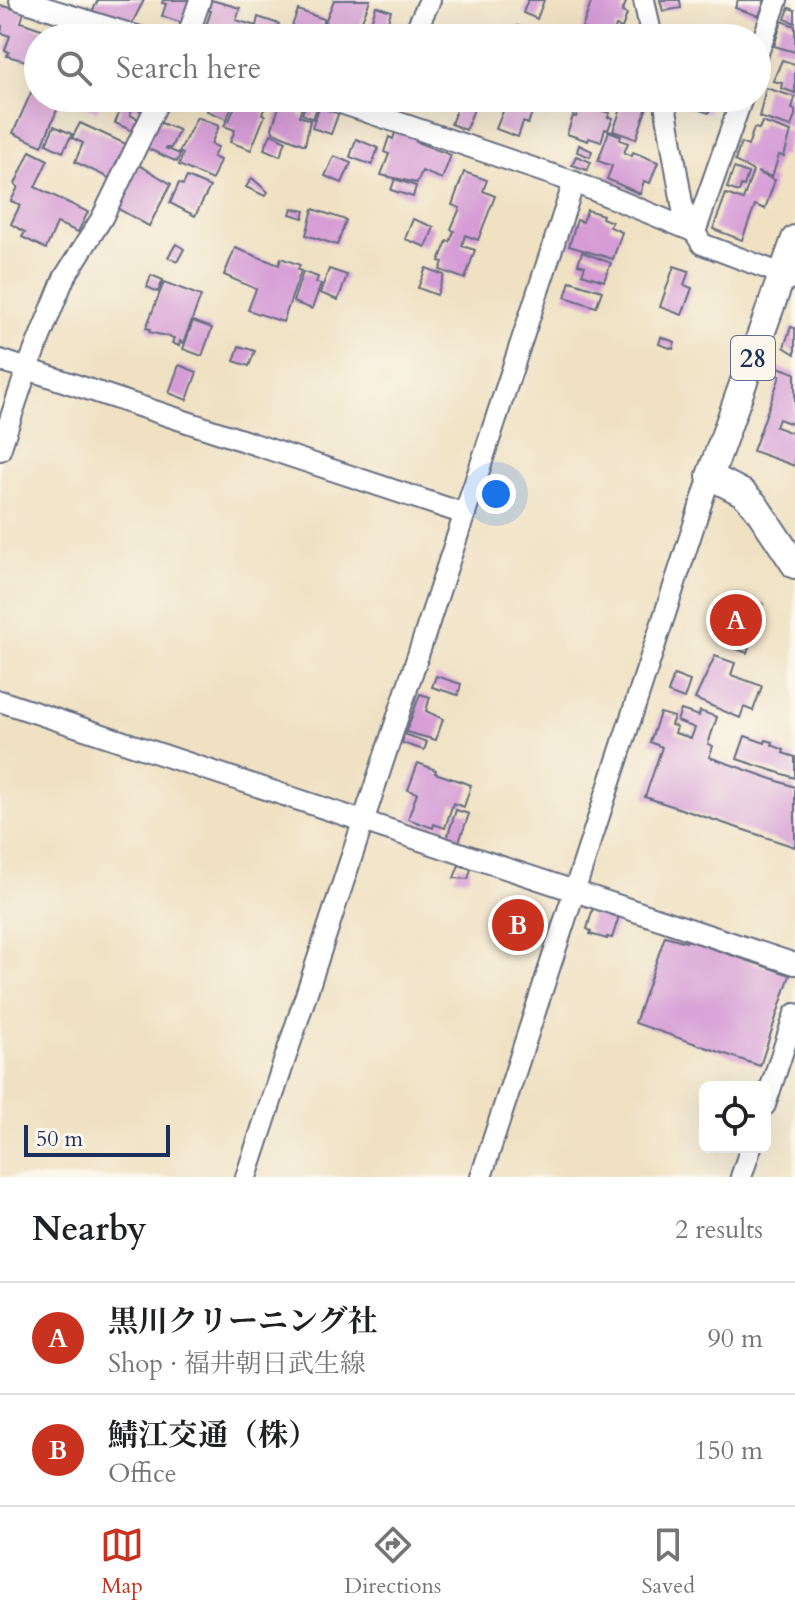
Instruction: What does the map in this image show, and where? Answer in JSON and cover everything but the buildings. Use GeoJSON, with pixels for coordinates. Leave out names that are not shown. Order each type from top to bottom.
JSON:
{"type":"FeatureCollection","features":[{"type":"Feature","properties":{"kind":"main road","name":"28"},"geometry":{"type":"LineString","coordinates":[[710,476],[789,277],[795,239]]}},
{"type":"Feature","properties":{"kind":"main road"},"geometry":{"type":"LineString","coordinates":[[710,476],[743,493],[755,505],[795,565]]}},
{"type":"Feature","properties":{"kind":"street"},"geometry":{"type":"LineString","coordinates":[[20,0],[70,7],[110,24]]}},
{"type":"Feature","properties":{"kind":"street"},"geometry":{"type":"LineString","coordinates":[[192,24],[200,0]]}},
{"type":"Feature","properties":{"kind":"street"},"geometry":{"type":"LineString","coordinates":[[419,24],[430,0]]}},
{"type":"Feature","properties":{"kind":"street"},"geometry":{"type":"LineString","coordinates":[[644,0],[649,24]]}},
{"type":"Feature","properties":{"kind":"street"},"geometry":{"type":"LineString","coordinates":[[768,24],[777,0]]}},
{"type":"Feature","properties":{"kind":"street"},"geometry":{"type":"LineString","coordinates":[[0,450],[27,369],[64,278],[102,218],[153,112]]}},
{"type":"Feature","properties":{"kind":"street"},"geometry":{"type":"LineString","coordinates":[[399,112],[695,232]]}},
{"type":"Feature","properties":{"kind":"street"},"geometry":{"type":"LineString","coordinates":[[666,112],[684,215],[702,244],[789,277]]}},
{"type":"Feature","properties":{"kind":"street"},"geometry":{"type":"LineString","coordinates":[[695,232],[737,112]]}},
{"type":"Feature","properties":{"kind":"street"},"geometry":{"type":"LineString","coordinates":[[246,1177],[574,182]]}},
{"type":"Feature","properties":{"kind":"street"},"geometry":{"type":"LineString","coordinates":[[0,360],[465,514]]}},
{"type":"Feature","properties":{"kind":"street"},"geometry":{"type":"LineString","coordinates":[[481,1177],[710,476]]}},
{"type":"Feature","properties":{"kind":"street"},"geometry":{"type":"LineString","coordinates":[[0,701],[795,964]]}},
{"type":"Feature","properties":{"kind":"street"},"geometry":{"type":"LineString","coordinates":[[771,1087],[795,1014]]}},
{"type":"Feature","properties":{"kind":"street"},"geometry":{"type":"LineString","coordinates":[[741,1177],[749,1153]]}},
{"type":"Feature","properties":{"kind":"place","name":"黒川クリーニング社"},"geometry":{"type":"Point","coordinates":[736,620]}},
{"type":"Feature","properties":{"kind":"place","name":"鯖江交通（株）"},"geometry":{"type":"Point","coordinates":[518,925]}}]}
